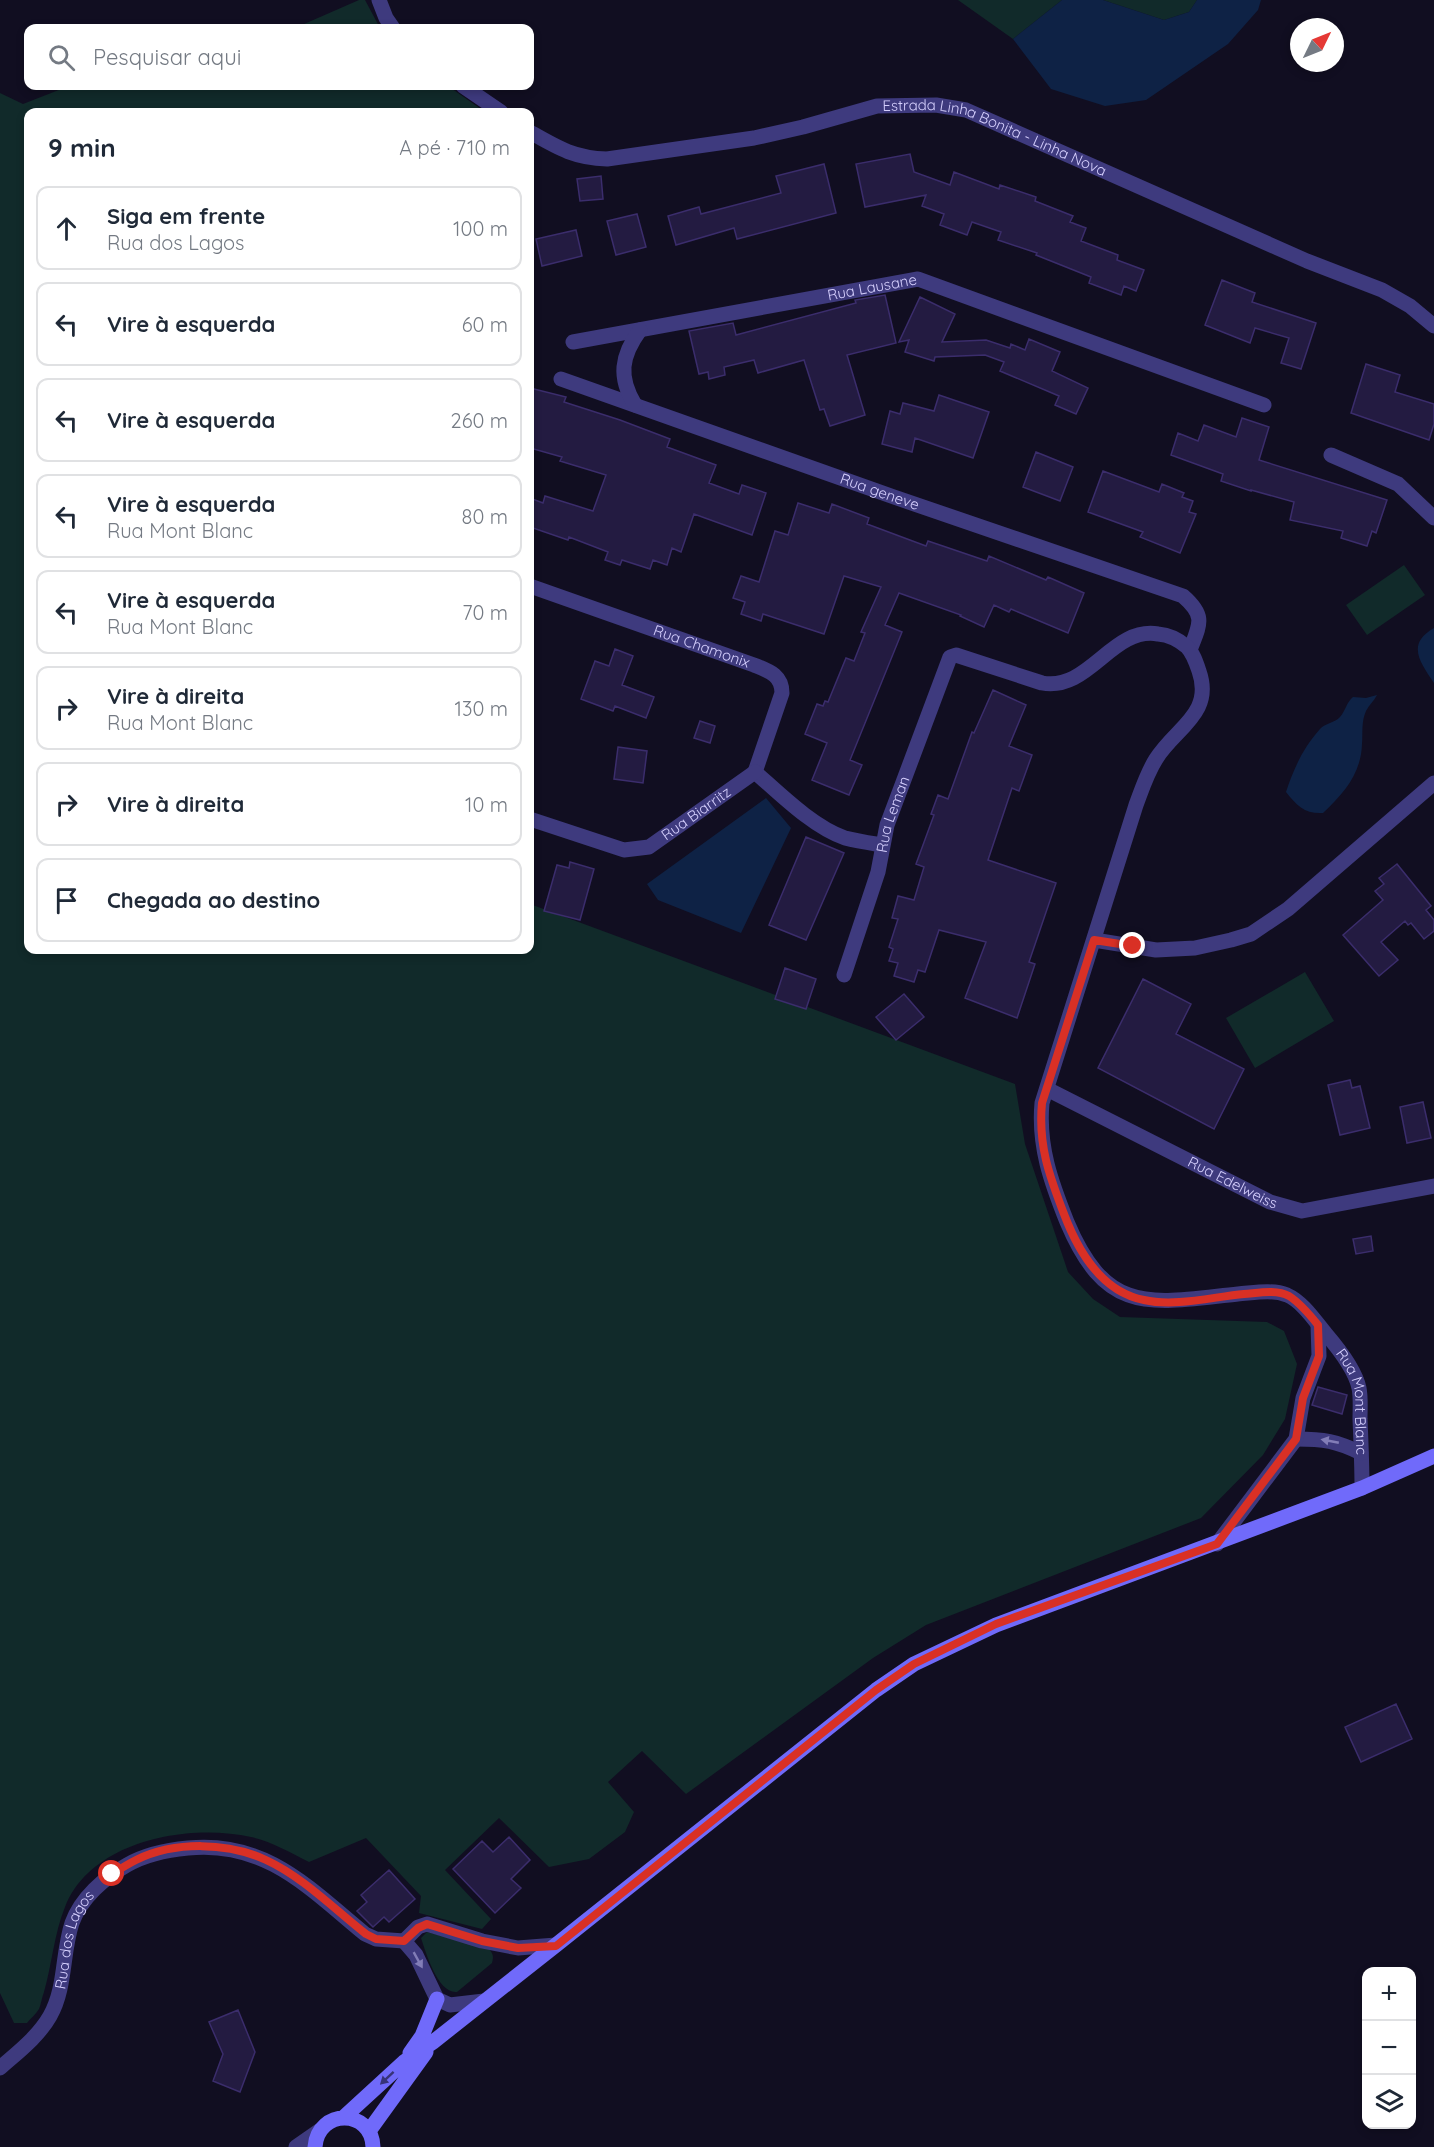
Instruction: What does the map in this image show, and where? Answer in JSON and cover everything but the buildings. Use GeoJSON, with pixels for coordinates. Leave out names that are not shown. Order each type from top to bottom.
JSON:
{"type":"FeatureCollection","features":[{"type":"Feature","properties":{"kind":"main road"},"geometry":{"type":"LineString","coordinates":[[344,2117],[404,2062],[556,1946],[876,1690],[914,1664],[996,1624],[1217,1544],[1362,1488],[1434,1456]]}},
{"type":"Feature","properties":{"kind":"main road"},"geometry":{"type":"LineString","coordinates":[[404,2062],[422,2036],[437,2000]]}},
{"type":"Feature","properties":{"kind":"main road"},"geometry":{"type":"LineString","coordinates":[[369,2131],[433,2042]]}},
{"type":"Feature","properties":{"kind":"main road"},"geometry":{"type":"LineString","coordinates":[[315,2147],[319,2131],[325,2124],[344,2117],[354,2119],[369,2131],[373,2147]]}},
{"type":"Feature","properties":{"kind":"street"},"geometry":{"type":"LineString","coordinates":[[379,0],[390,24]]}},
{"type":"Feature","properties":{"kind":"street"},"geometry":{"type":"LineString","coordinates":[[469,90],[495,108]]}},
{"type":"Feature","properties":{"kind":"street","name":"Estrada Linha Bonita - Linha Nova"},"geometry":{"type":"LineString","coordinates":[[534,134],[568,153],[587,158],[607,159],[754,138],[877,106],[936,105],[966,110],[1263,242],[1382,290],[1410,306],[1434,326]]}},
{"type":"Feature","properties":{"kind":"street","name":"Rua Lausane"},"geometry":{"type":"LineString","coordinates":[[573,342],[918,279],[1264,405]]}},
{"type":"Feature","properties":{"kind":"street"},"geometry":{"type":"LineString","coordinates":[[635,405],[627,393],[623,379],[623,367],[630,343],[640,330]]}},
{"type":"Feature","properties":{"kind":"street","name":"Rua geneve"},"geometry":{"type":"LineString","coordinates":[[561,379],[1183,596],[1195,607],[1200,618],[1190,650]]}},
{"type":"Feature","properties":{"kind":"street"},"geometry":{"type":"LineString","coordinates":[[1331,455],[1398,484],[1434,518]]}},
{"type":"Feature","properties":{"kind":"street","name":"Rua Chamonix"},"geometry":{"type":"LineString","coordinates":[[534,587],[771,672],[782,685],[782,693],[755,772]]}},
{"type":"Feature","properties":{"kind":"street","name":"Rua Leman"},"geometry":{"type":"LineString","coordinates":[[844,975],[878,872],[887,825],[950,657],[956,655],[1042,683],[1056,685],[1078,676],[1138,634],[1150,632],[1172,637],[1190,650]]}},
{"type":"Feature","properties":{"kind":"street","name":"Rua Mont Blanc"},"geometry":{"type":"LineString","coordinates":[[1190,650],[1201,675],[1203,688],[1201,703],[1195,714],[1156,758],[1146,778],[1127,831],[1042,1103],[1040,1127],[1044,1152],[1053,1185],[1074,1239],[1104,1280],[1124,1295],[1146,1301],[1174,1302],[1271,1292],[1288,1296],[1305,1309],[1342,1352],[1359,1386],[1362,1488]]}},
{"type":"Feature","properties":{"kind":"street"},"geometry":{"type":"LineString","coordinates":[[755,772],[790,802],[829,830],[844,837],[882,845]]}},
{"type":"Feature","properties":{"kind":"street","name":"Rua Biarritz"},"geometry":{"type":"LineString","coordinates":[[534,820],[624,850],[649,847],[755,772]]}},
{"type":"Feature","properties":{"kind":"street"},"geometry":{"type":"LineString","coordinates":[[1094,940],[1156,950],[1185,949],[1251,934],[1288,909],[1434,783]]}},
{"type":"Feature","properties":{"kind":"street","name":"Rua Edelweiss"},"geometry":{"type":"LineString","coordinates":[[1047,1089],[1270,1202],[1287,1208],[1302,1211],[1434,1186]]}},
{"type":"Feature","properties":{"kind":"street","name":"Rua Mont Blanc"},"geometry":{"type":"LineString","coordinates":[[1217,1544],[1296,1439],[1303,1398],[1319,1356],[1318,1325]]}},
{"type":"Feature","properties":{"kind":"street"},"geometry":{"type":"LineString","coordinates":[[1296,1439],[1320,1439],[1339,1443],[1361,1453]]}},
{"type":"Feature","properties":{"kind":"street","name":"Rua dos Lagos"},"geometry":{"type":"LineString","coordinates":[[0,2068],[39,2033],[51,2014],[58,1992],[72,1923],[82,1905],[112,1874],[138,1859],[165,1850],[208,1846],[239,1850],[267,1860],[300,1880],[366,1934],[376,1939],[404,1941]]}},
{"type":"Feature","properties":{"kind":"street"},"geometry":{"type":"LineString","coordinates":[[484,2001],[450,2005],[437,2000],[416,1955],[404,1941],[418,1928],[427,1924],[482,1941],[518,1948],[556,1946]]}},
{"type":"Feature","properties":{"kind":"street"},"geometry":{"type":"LineString","coordinates":[[296,2147],[319,2131]]}},
{"type":"Feature","properties":{"kind":"green space"},"geometry":{"type":"Polygon","coordinates":[[[359,0],[365,0],[378,24],[304,24],[359,0]]]}},
{"type":"Feature","properties":{"kind":"green space"},"geometry":{"type":"Polygon","coordinates":[[[958,0],[1062,0],[1013,39],[958,0]]]}},
{"type":"Feature","properties":{"kind":"green space"},"geometry":{"type":"Polygon","coordinates":[[[1103,0],[1197,0],[1189,12],[1164,20],[1103,0]]]}},
{"type":"Feature","properties":{"kind":"green space"},"geometry":{"type":"Polygon","coordinates":[[[59,90],[454,90],[479,108],[24,108],[24,954],[534,954],[534,905],[1015,1084],[1025,1144],[1068,1272],[1093,1299],[1120,1317],[1267,1322],[1284,1331],[1297,1364],[1285,1419],[1263,1455],[1201,1518],[926,1625],[873,1658],[686,1794],[642,1751],[608,1782],[634,1812],[625,1832],[589,1859],[549,1867],[499,1818],[445,1870],[491,1919],[482,1929],[419,1913],[421,1896],[366,1838],[309,1862],[273,1844],[251,1837],[226,1833],[171,1836],[144,1842],[118,1852],[96,1866],[78,1884],[61,1917],[39,2009],[27,2023],[14,2023],[0,1993],[0,93],[23,104],[59,90]]]}},
{"type":"Feature","properties":{"kind":"green space"},"geometry":{"type":"Polygon","coordinates":[[[1404,565],[1425,595],[1367,635],[1346,605],[1404,565]]]}},
{"type":"Feature","properties":{"kind":"green space"},"geometry":{"type":"Polygon","coordinates":[[[1305,972],[1334,1021],[1255,1068],[1226,1018],[1305,972]]]}},
{"type":"Feature","properties":{"kind":"green space"},"geometry":{"type":"Polygon","coordinates":[[[427,1932],[488,1948],[493,1955],[492,1963],[457,1992],[450,1991],[439,1980],[430,1962],[421,1938],[427,1932]]]}},
{"type":"Feature","properties":{"kind":"water"},"geometry":{"type":"Polygon","coordinates":[[[1062,0],[1103,0],[1164,20],[1189,12],[1197,0],[1261,0],[1258,10],[1228,44],[1146,100],[1105,106],[1051,89],[1013,39],[1062,0]]]}},
{"type":"Feature","properties":{"kind":"water"},"geometry":{"type":"Polygon","coordinates":[[[1434,628],[1434,683],[1420,661],[1418,647],[1425,634],[1434,628]]]}},
{"type":"Feature","properties":{"kind":"water"},"geometry":{"type":"Polygon","coordinates":[[[1377,695],[1364,715],[1361,755],[1350,782],[1323,813],[1311,812],[1302,808],[1286,792],[1309,743],[1322,727],[1340,717],[1353,697],[1366,698],[1377,695]]]}},
{"type":"Feature","properties":{"kind":"water"},"geometry":{"type":"Polygon","coordinates":[[[766,798],[791,828],[741,933],[658,900],[647,884],[766,798]]]}},
{"type":"Feature","properties":{"kind":"route"},"geometry":{"type":"LineString","coordinates":[[112,1874],[138,1859],[165,1850],[208,1846],[239,1850],[267,1860],[300,1880],[366,1934],[376,1939],[404,1941],[418,1928],[427,1924],[482,1941],[518,1948],[556,1946],[876,1690],[914,1664],[996,1624],[1217,1544],[1296,1439],[1303,1398],[1319,1356],[1318,1325],[1305,1309],[1288,1296],[1271,1292],[1174,1302],[1146,1301],[1124,1295],[1104,1280],[1074,1239],[1053,1185],[1044,1152],[1040,1127],[1042,1103],[1094,940],[1133,946]]}}]}
